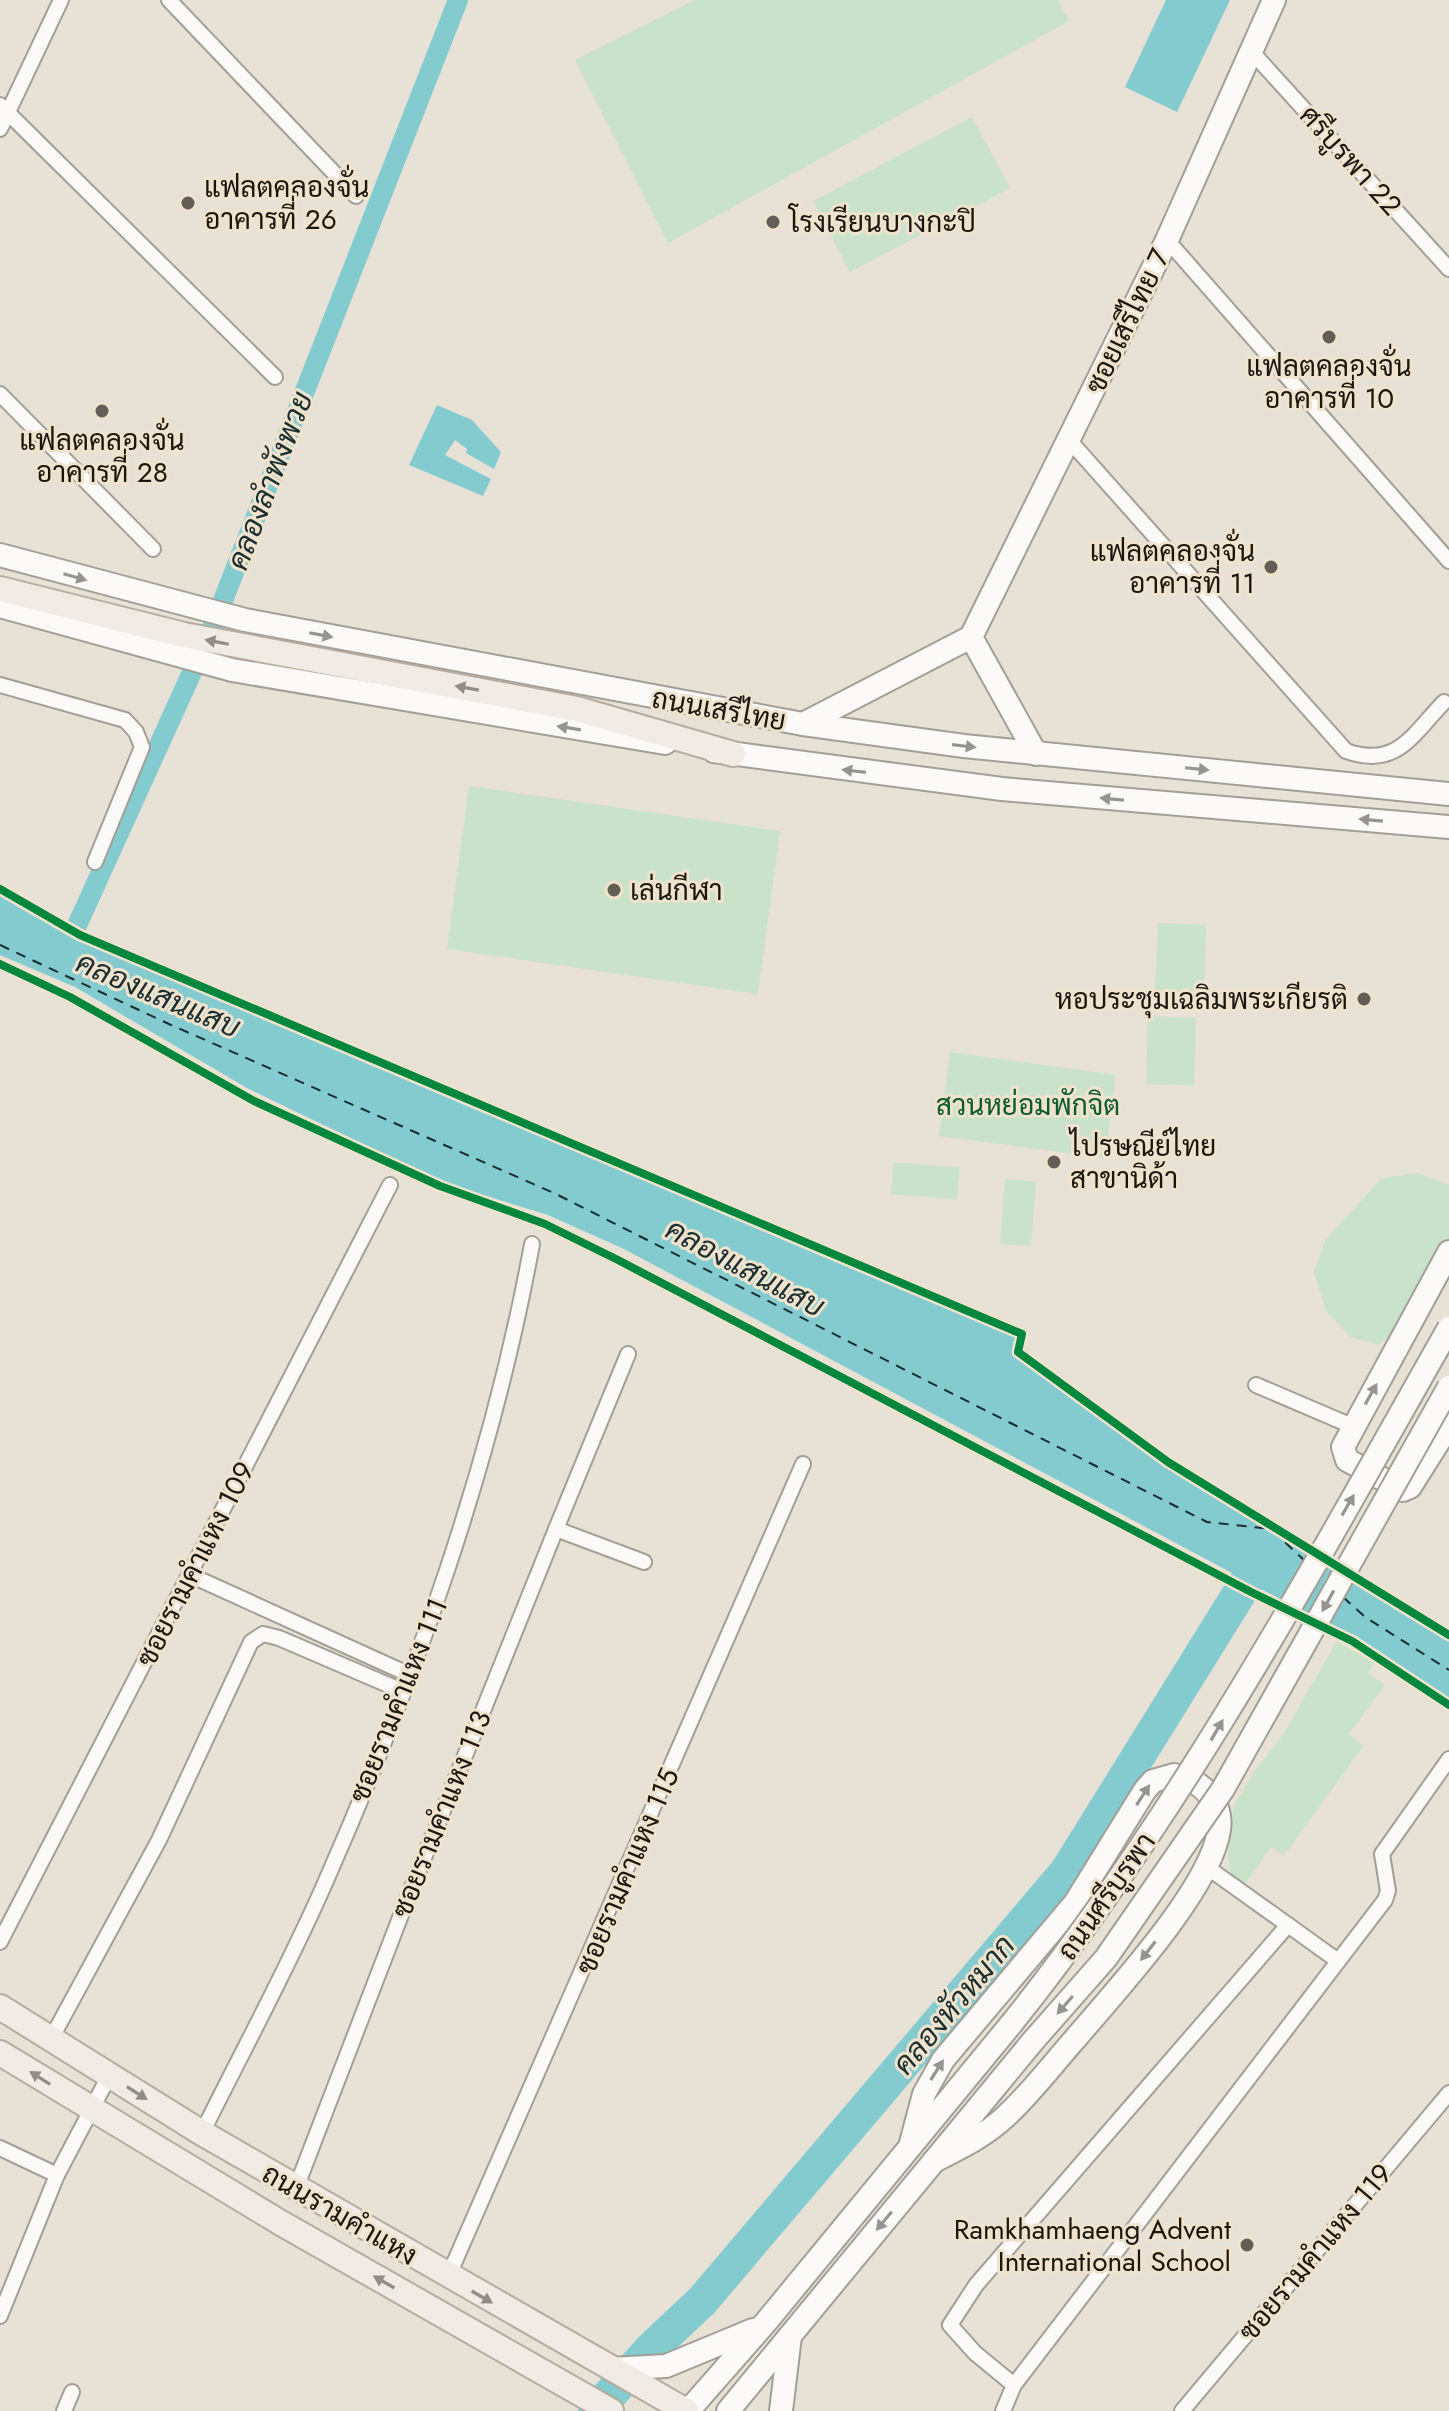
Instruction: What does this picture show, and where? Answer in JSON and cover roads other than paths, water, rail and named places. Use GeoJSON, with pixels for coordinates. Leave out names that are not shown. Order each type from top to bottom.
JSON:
{"type":"FeatureCollection","features":[{"type":"Feature","properties":{"kind":"main road"},"geometry":{"type":"LineString","coordinates":[[0,589],[168,632],[577,709],[733,754]]}},
{"type":"Feature","properties":{"kind":"main road","name":"ถนนรามคำแหง"},"geometry":{"type":"LineString","coordinates":[[0,2007],[202,2133],[575,2350],[687,2411]]}},
{"type":"Feature","properties":{"kind":"main road","name":"ถนนรามคำแหง"},"geometry":{"type":"LineString","coordinates":[[0,2053],[281,2223],[611,2411]]}},
{"type":"Feature","properties":{"kind":"street"},"geometry":{"type":"LineString","coordinates":[[0,129],[3,109],[61,0]]}},
{"type":"Feature","properties":{"kind":"street"},"geometry":{"type":"LineString","coordinates":[[169,0],[356,196]]}},
{"type":"Feature","properties":{"kind":"street","name":"ซอยเสรีไทย 7"},"geometry":{"type":"LineString","coordinates":[[971,637],[1167,240],[1274,0]]}},
{"type":"Feature","properties":{"kind":"street","name":"ศรีบูรพา 22"},"geometry":{"type":"LineString","coordinates":[[1252,52],[1449,269]]}},
{"type":"Feature","properties":{"kind":"street"},"geometry":{"type":"LineString","coordinates":[[3,109],[275,377]]}},
{"type":"Feature","properties":{"kind":"street"},"geometry":{"type":"LineString","coordinates":[[1167,240],[1449,561]]}},
{"type":"Feature","properties":{"kind":"street"},"geometry":{"type":"LineString","coordinates":[[0,394],[153,549]]}},
{"type":"Feature","properties":{"kind":"street"},"geometry":{"type":"LineString","coordinates":[[1069,440],[1346,751],[1373,758],[1397,752],[1444,702]]}},
{"type":"Feature","properties":{"kind":"street","name":"ถนนเสรีไทย"},"geometry":{"type":"LineString","coordinates":[[0,555],[245,620],[803,724],[1036,754],[1449,794]]}},
{"type":"Feature","properties":{"kind":"street","name":"ถนนเสรีไทย"},"geometry":{"type":"LineString","coordinates":[[0,606],[232,670],[733,754],[1002,789],[1449,827]]}},
{"type":"Feature","properties":{"kind":"street"},"geometry":{"type":"LineString","coordinates":[[803,724],[971,637],[1036,754]]}},
{"type":"Feature","properties":{"kind":"street"},"geometry":{"type":"LineString","coordinates":[[0,685],[125,720],[136,732],[142,747],[95,862]]}},
{"type":"Feature","properties":{"kind":"street","name":"ซอยรามคำแหง 109"},"geometry":{"type":"LineString","coordinates":[[0,1942],[390,1185]]}},
{"type":"Feature","properties":{"kind":"street","name":"ซอยรามคำแหง 111"},"geometry":{"type":"LineString","coordinates":[[202,2133],[325,1884],[449,1568],[517,1326],[532,1244]]}},
{"type":"Feature","properties":{"kind":"street"},"geometry":{"type":"LineString","coordinates":[[1449,1252],[1343,1447],[1347,1460],[1403,1490],[1410,1487],[1449,1425]]}},
{"type":"Feature","properties":{"kind":"street","name":"ถนนศรีบูรพา"},"geometry":{"type":"LineString","coordinates":[[687,2411],[766,2322],[1083,1934],[1196,1765],[1449,1328]]}},
{"type":"Feature","properties":{"kind":"street","name":"ซอยรามคำแหง 113"},"geometry":{"type":"LineString","coordinates":[[296,2188],[401,1915],[628,1354]]}},
{"type":"Feature","properties":{"kind":"street"},"geometry":{"type":"LineString","coordinates":[[1256,1385],[1352,1426]]}},
{"type":"Feature","properties":{"kind":"street","name":"ถนนศรีบูรพา"},"geometry":{"type":"LineString","coordinates":[[728,2411],[1033,2041],[1106,1958],[1223,1789],[1449,1387]]}},
{"type":"Feature","properties":{"kind":"street","name":"ซอยรามคำแหง 115"},"geometry":{"type":"LineString","coordinates":[[448,2277],[803,1464]]}},
{"type":"Feature","properties":{"kind":"street"},"geometry":{"type":"LineString","coordinates":[[556,1529],[644,1562]]}},
{"type":"Feature","properties":{"kind":"street"},"geometry":{"type":"LineString","coordinates":[[190,1575],[408,1674]]}},
{"type":"Feature","properties":{"kind":"street"},"geometry":{"type":"LineString","coordinates":[[51,2039],[159,1840],[251,1642],[263,1634],[279,1638],[393,1687]]}},
{"type":"Feature","properties":{"kind":"street"},"geometry":{"type":"LineString","coordinates":[[1003,2411],[1014,2385],[1385,1900],[1388,1891],[1382,1854],[1449,1759]]}},
{"type":"Feature","properties":{"kind":"street"},"geometry":{"type":"LineString","coordinates":[[911,2143],[924,2094],[943,2060],[1075,1903],[1153,1781],[1164,1777],[1183,1777],[1212,1796],[1220,1819],[1219,1831],[1204,1865],[1151,1948],[1021,2101],[987,2132],[934,2161]]}},
{"type":"Feature","properties":{"kind":"street"},"geometry":{"type":"LineString","coordinates":[[1204,1865],[1338,1961]]}},
{"type":"Feature","properties":{"kind":"street"},"geometry":{"type":"LineString","coordinates":[[1014,2385],[952,2329],[951,2319],[976,2285],[1288,1925]]}},
{"type":"Feature","properties":{"kind":"street"},"geometry":{"type":"LineString","coordinates":[[0,2316],[57,2175],[109,2076]]}},
{"type":"Feature","properties":{"kind":"street","name":"ซอยรามคำแหง 119"},"geometry":{"type":"LineString","coordinates":[[1182,2411],[1449,2093]]}},
{"type":"Feature","properties":{"kind":"street"},"geometry":{"type":"LineString","coordinates":[[0,2148],[57,2175]]}},
{"type":"Feature","properties":{"kind":"street"},"geometry":{"type":"LineString","coordinates":[[610,2369],[666,2366],[697,2356],[766,2322]]}},
{"type":"Feature","properties":{"kind":"street"},"geometry":{"type":"LineString","coordinates":[[781,2411],[790,2335]]}},
{"type":"Feature","properties":{"kind":"street"},"geometry":{"type":"LineString","coordinates":[[64,2411],[72,2392]]}},
{"type":"Feature","properties":{"kind":"water"},"geometry":{"type":"Polygon","coordinates":[[[1166,0],[1230,0],[1177,112],[1125,87],[1166,0]]]}},
{"type":"Feature","properties":{"kind":"water"},"geometry":{"type":"Polygon","coordinates":[[[437,405],[472,420],[501,452],[494,469],[466,453],[467,449],[455,440],[445,455],[491,479],[483,496],[409,465],[437,405]]]}},
{"type":"Feature","properties":{"kind":"water","name":"คลองแสนแสบ"},"geometry":{"type":"Polygon","coordinates":[[[0,895],[82,940],[1017,1336],[1014,1354],[1166,1465],[1449,1639],[1449,1699],[1358,1642],[1232,1573],[624,1249],[548,1215],[444,1183],[247,1088],[75,987],[0,955],[0,895]]]}},
{"type":"Feature","properties":{"kind":"waterway","name":"คลองลำพังพวย"},"geometry":{"type":"LineString","coordinates":[[64,954],[213,626],[458,0]]}},
{"type":"Feature","properties":{"kind":"waterway","name":"คลองหัวหมาก"},"geometry":{"type":"LineString","coordinates":[[595,2411],[652,2348],[702,2301],[1067,1871],[1260,1560]]}},
{"type":"Feature","properties":{"kind":"place","name":"แฟลตคลองจั่น อาคารที่ 26"},"geometry":{"type":"Point","coordinates":[188,203]}},
{"type":"Feature","properties":{"kind":"place","name":"โรงเรียนบางกะปิ"},"geometry":{"type":"Point","coordinates":[773,222]}},
{"type":"Feature","properties":{"kind":"place","name":"แฟลตคลองจั่น อาคารที่ 10"},"geometry":{"type":"Point","coordinates":[1329,337]}},
{"type":"Feature","properties":{"kind":"place","name":"แฟลตคลองจั่น อาคารที่ 28"},"geometry":{"type":"Point","coordinates":[102,411]}},
{"type":"Feature","properties":{"kind":"place","name":"แฟลตคลองจั่น อาคารที่ 11"},"geometry":{"type":"Point","coordinates":[1271,567]}},
{"type":"Feature","properties":{"kind":"place","name":"เล่นกีฬา"},"geometry":{"type":"Point","coordinates":[614,890]}},
{"type":"Feature","properties":{"kind":"place","name":"หอประชุมเฉลิมพระเกียรติ"},"geometry":{"type":"Point","coordinates":[1364,999]}},
{"type":"Feature","properties":{"kind":"place","name":"ไปรษณีย์ไทย สาขานิด้า"},"geometry":{"type":"Point","coordinates":[1054,1162]}},
{"type":"Feature","properties":{"kind":"place","name":"Ramkhamhaeng Advent International School"},"geometry":{"type":"Point","coordinates":[1247,2245]}},
{"type":"Feature","properties":{"kind":"park label","name":"สวนหย่อมพักจิต"},"geometry":{"type":"Point","coordinates":[1028,1105]}}]}
